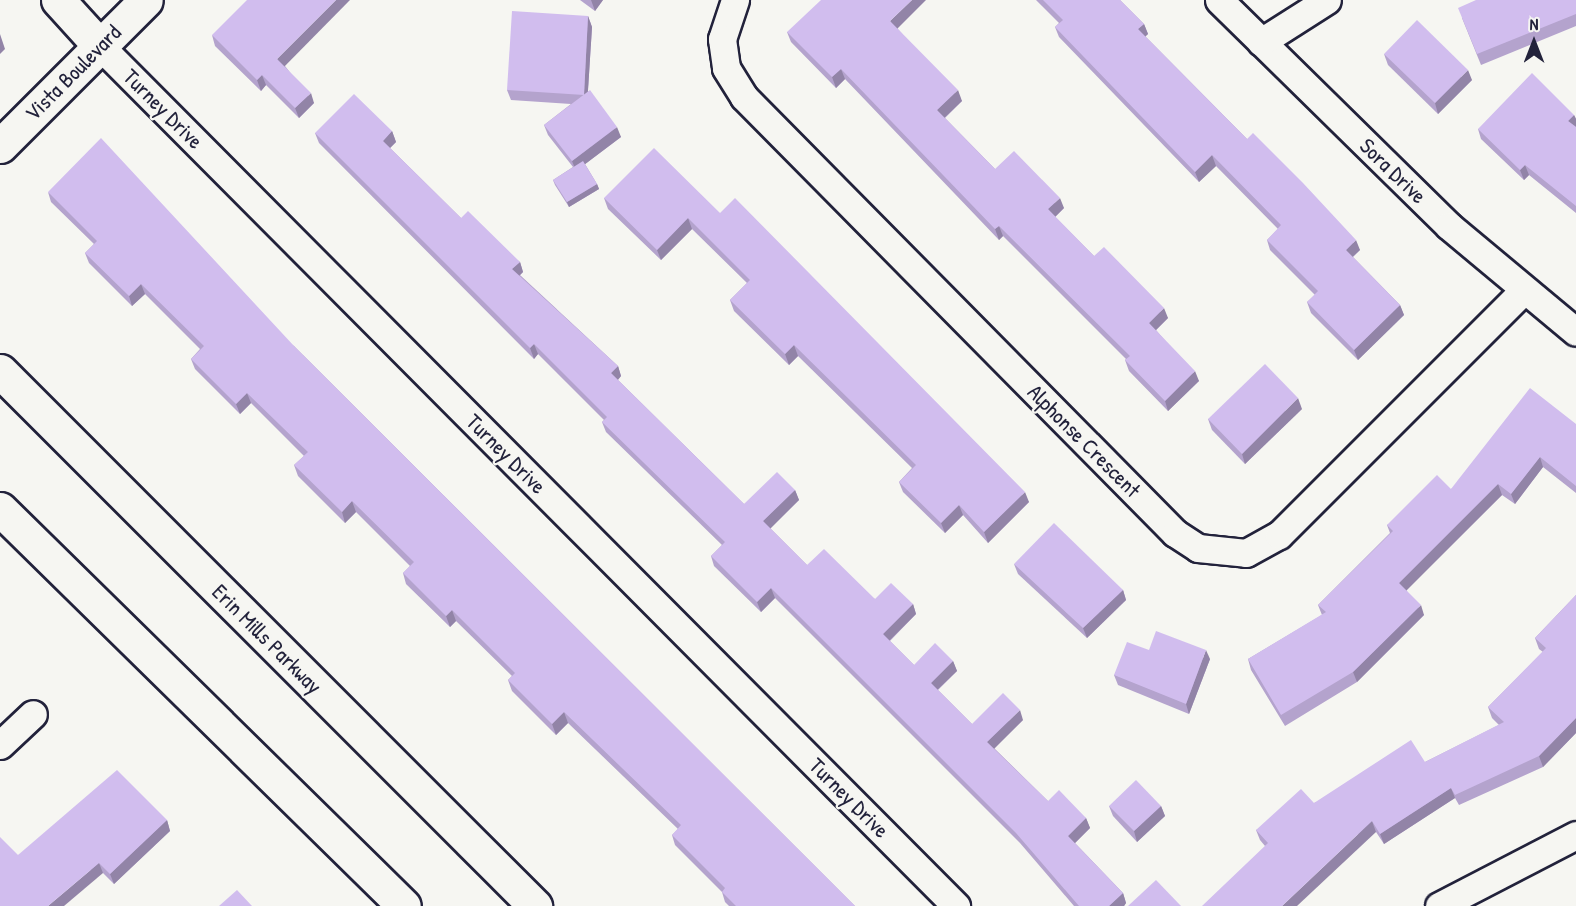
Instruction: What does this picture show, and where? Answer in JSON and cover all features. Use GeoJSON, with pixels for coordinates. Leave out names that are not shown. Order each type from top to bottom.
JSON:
{"type":"FeatureCollection","features":[{"type":"Feature","properties":{"kind":"main road","name":"Turney Drive"},"geometry":{"type":"LineString","coordinates":[[58,0],[99,45]]}},
{"type":"Feature","properties":{"kind":"main road","name":"Vista Boulevard"},"geometry":{"type":"LineString","coordinates":[[0,146],[146,0]]}},
{"type":"Feature","properties":{"kind":"main road","name":"Erin Mills Parkway"},"geometry":{"type":"LineString","coordinates":[[0,372],[535,906]]}},
{"type":"Feature","properties":{"kind":"main road"},"geometry":{"type":"LineString","coordinates":[[0,509],[404,906]]}},
{"type":"Feature","properties":{"kind":"street","name":"Alphonse Crescent"},"geometry":{"type":"LineString","coordinates":[[735,0],[722,39],[726,68],[744,97],[1175,533],[1198,548],[1246,553],[1279,535],[1524,290]]}},
{"type":"Feature","properties":{"kind":"street","name":"Sora Drive"},"geometry":{"type":"LineString","coordinates":[[1220,0],[1449,226],[1576,332]]}},
{"type":"Feature","properties":{"kind":"street"},"geometry":{"type":"LineString","coordinates":[[1261,42],[1327,0]]}},
{"type":"Feature","properties":{"kind":"street","name":"Turney Drive"},"geometry":{"type":"LineString","coordinates":[[99,45],[956,906]]}},
{"type":"Feature","properties":{"kind":"street"},"geometry":{"type":"LineString","coordinates":[[0,745],[33,714]]}},
{"type":"Feature","properties":{"kind":"street"},"geometry":{"type":"LineString","coordinates":[[1439,906],[1576,835]]}},
{"type":"Feature","properties":{"kind":"building"},"geometry":{"type":"Polygon","coordinates":[[[247,0],[336,0],[277,59],[311,93],[295,108],[262,75],[257,80],[212,35],[247,0]]]}},
{"type":"Feature","properties":{"kind":"building"},"geometry":{"type":"Polygon","coordinates":[[[821,0],[912,0],[890,21],[958,90],[937,110],[995,169],[1014,151],[1060,198],[1048,209],[1094,256],[1104,247],[1164,308],[1149,323],[1195,371],[1165,401],[1125,360],[1130,356],[999,226],[995,229],[841,69],[832,77],[787,32],[821,0]]]}},
{"type":"Feature","properties":{"kind":"building"},"geometry":{"type":"Polygon","coordinates":[[[1043,0],[1120,0],[1144,24],[1138,29],[1247,139],[1253,133],[1356,240],[1346,250],[1400,305],[1354,350],[1307,302],[1318,291],[1267,240],[1281,225],[1212,155],[1195,172],[1055,27],[1063,20],[1043,0]]]}},
{"type":"Feature","properties":{"kind":"building"},"geometry":{"type":"Polygon","coordinates":[[[1476,0],[1576,0],[1576,14],[1477,54],[1458,8],[1476,0]]]}},
{"type":"Feature","properties":{"kind":"building"},"geometry":{"type":"Polygon","coordinates":[[[512,11],[588,16],[584,95],[507,90],[512,11]]]}},
{"type":"Feature","properties":{"kind":"building"},"geometry":{"type":"Polygon","coordinates":[[[1417,20],[1468,70],[1435,103],[1384,54],[1417,20]]]}},
{"type":"Feature","properties":{"kind":"building"},"geometry":{"type":"Polygon","coordinates":[[[1532,73],[1574,115],[1568,121],[1576,127],[1576,206],[1525,165],[1520,170],[1478,129],[1532,73]]]}},
{"type":"Feature","properties":{"kind":"building"},"geometry":{"type":"Polygon","coordinates":[[[590,90],[617,127],[572,161],[544,125],[590,90]]]}},
{"type":"Feature","properties":{"kind":"building"},"geometry":{"type":"Polygon","coordinates":[[[354,94],[392,131],[383,141],[461,218],[468,211],[520,262],[512,269],[618,366],[611,373],[744,504],[777,472],[795,490],[763,521],[807,565],[824,549],[875,599],[891,583],[913,604],[883,634],[914,665],[935,643],[953,661],[931,683],[972,724],[1003,693],[1020,710],[987,742],[1048,801],[1059,790],[1086,818],[1068,836],[1123,893],[1109,906],[1079,906],[1016,833],[771,588],[757,602],[711,556],[725,542],[602,422],[607,417],[534,344],[530,348],[315,133],[354,94]]]}},
{"type":"Feature","properties":{"kind":"building"},"geometry":{"type":"Polygon","coordinates":[[[101,138],[294,346],[855,906],[736,906],[722,892],[725,888],[672,835],[681,825],[564,712],[552,724],[508,680],[515,673],[452,610],[446,616],[403,573],[414,562],[352,501],[342,512],[294,465],[308,452],[247,393],[236,404],[191,359],[204,346],[141,284],[129,296],[85,253],[97,241],[48,192],[101,138]]]}},
{"type":"Feature","properties":{"kind":"building"},"geometry":{"type":"Polygon","coordinates":[[[654,148],[720,213],[735,198],[1025,492],[984,532],[959,505],[941,523],[899,482],[916,465],[794,345],[785,354],[730,300],[750,280],[688,218],[657,250],[604,198],[654,148]]]}},
{"type":"Feature","properties":{"kind":"building"},"geometry":{"type":"Polygon","coordinates":[[[583,161],[597,184],[567,202],[553,180],[583,161]]]}},
{"type":"Feature","properties":{"kind":"building"},"geometry":{"type":"Polygon","coordinates":[[[1265,364],[1298,398],[1242,454],[1208,419],[1265,364]]]}},
{"type":"Feature","properties":{"kind":"building"},"geometry":{"type":"Polygon","coordinates":[[[1530,388],[1576,424],[1576,486],[1540,457],[1511,494],[1498,484],[1399,583],[1421,605],[1353,672],[1281,715],[1248,659],[1326,612],[1318,605],[1393,531],[1387,525],[1437,475],[1451,489],[1530,388]]]}},
{"type":"Feature","properties":{"kind":"building"},"geometry":{"type":"Polygon","coordinates":[[[1054,523],[1123,590],[1083,628],[1014,564],[1054,523]]]}},
{"type":"Feature","properties":{"kind":"building"},"geometry":{"type":"Polygon","coordinates":[[[1576,595],[1576,718],[1539,756],[1455,795],[1451,788],[1380,834],[1372,821],[1282,906],[1202,906],[1268,843],[1256,830],[1301,789],[1314,803],[1411,740],[1425,762],[1504,722],[1488,707],[1546,648],[1535,638],[1576,595]]]}},
{"type":"Feature","properties":{"kind":"building"},"geometry":{"type":"Polygon","coordinates":[[[1156,631],[1206,650],[1186,704],[1114,675],[1127,642],[1149,650],[1156,631]]]}},
{"type":"Feature","properties":{"kind":"building"},"geometry":{"type":"Polygon","coordinates":[[[117,770],[167,820],[110,874],[99,863],[48,906],[0,906],[0,837],[18,855],[117,770]]]}},
{"type":"Feature","properties":{"kind":"building"},"geometry":{"type":"Polygon","coordinates":[[[1136,780],[1161,806],[1134,831],[1109,806],[1136,780]]]}},
{"type":"Feature","properties":{"kind":"building"},"geometry":{"type":"Polygon","coordinates":[[[1156,880],[1181,906],[1128,906],[1156,880]]]}},
{"type":"Feature","properties":{"kind":"building"},"geometry":{"type":"Polygon","coordinates":[[[237,890],[252,906],[219,906],[237,890]]]}}]}
